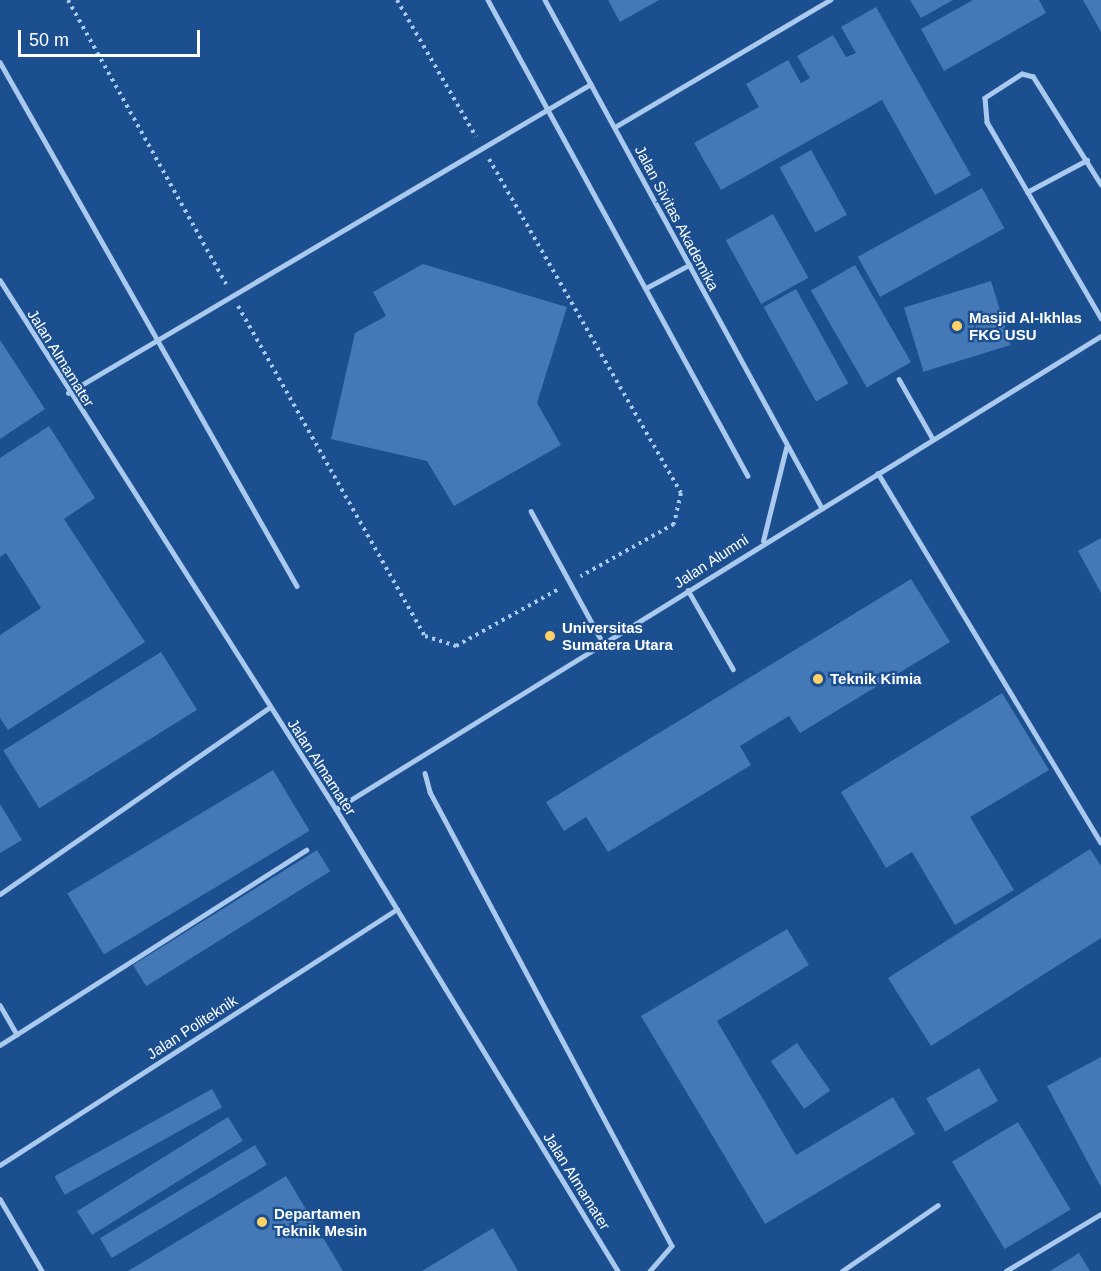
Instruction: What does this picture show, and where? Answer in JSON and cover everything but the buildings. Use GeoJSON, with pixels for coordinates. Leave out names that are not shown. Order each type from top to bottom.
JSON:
{"type":"FeatureCollection","features":[{"type":"Feature","properties":{"kind":"lane"},"geometry":{"type":"LineString","coordinates":[[488,0],[748,476]]}},
{"type":"Feature","properties":{"kind":"lane","name":"Jalan Sivitas Akademika"},"geometry":{"type":"LineString","coordinates":[[545,0],[786,448],[822,508]]}},
{"type":"Feature","properties":{"kind":"lane"},"geometry":{"type":"LineString","coordinates":[[615,127],[830,0]]}},
{"type":"Feature","properties":{"kind":"lane"},"geometry":{"type":"LineString","coordinates":[[0,62],[160,339],[297,586]]}},
{"type":"Feature","properties":{"kind":"lane"},"geometry":{"type":"LineString","coordinates":[[1101,186],[1041,86],[1022,74],[985,98],[983,109],[1027,192],[1101,318]]}},
{"type":"Feature","properties":{"kind":"lane"},"geometry":{"type":"LineString","coordinates":[[68,393],[591,84]]}},
{"type":"Feature","properties":{"kind":"lane"},"geometry":{"type":"LineString","coordinates":[[1027,192],[1087,160]]}},
{"type":"Feature","properties":{"kind":"lane"},"geometry":{"type":"LineString","coordinates":[[646,288],[689,265]]}},
{"type":"Feature","properties":{"kind":"lane","name":"Jalan Almamater"},"geometry":{"type":"LineString","coordinates":[[0,280],[68,393],[336,809],[618,1271]]}},
{"type":"Feature","properties":{"kind":"lane","name":"Jalan Alumni"},"geometry":{"type":"LineString","coordinates":[[336,809],[763,542],[1101,336]]}},
{"type":"Feature","properties":{"kind":"lane"},"geometry":{"type":"LineString","coordinates":[[899,379],[933,439]]}},
{"type":"Feature","properties":{"kind":"lane"},"geometry":{"type":"LineString","coordinates":[[763,542],[786,448]]}},
{"type":"Feature","properties":{"kind":"lane"},"geometry":{"type":"LineString","coordinates":[[878,473],[1099,833],[1101,842]]}},
{"type":"Feature","properties":{"kind":"lane"},"geometry":{"type":"LineString","coordinates":[[531,511],[603,643]]}},
{"type":"Feature","properties":{"kind":"lane"},"geometry":{"type":"LineString","coordinates":[[688,590],[733,669]]}},
{"type":"Feature","properties":{"kind":"lane"},"geometry":{"type":"LineString","coordinates":[[0,894],[269,708]]}},
{"type":"Feature","properties":{"kind":"lane"},"geometry":{"type":"LineString","coordinates":[[425,773],[435,803],[672,1246],[650,1271]]}},
{"type":"Feature","properties":{"kind":"lane"},"geometry":{"type":"LineString","coordinates":[[0,1045],[306,850]]}},
{"type":"Feature","properties":{"kind":"lane","name":"Jalan Politeknik"},"geometry":{"type":"LineString","coordinates":[[0,1165],[397,909]]}},
{"type":"Feature","properties":{"kind":"lane"},"geometry":{"type":"LineString","coordinates":[[0,1005],[17,1034]]}},
{"type":"Feature","properties":{"kind":"lane"},"geometry":{"type":"LineString","coordinates":[[0,1199],[42,1271]]}},
{"type":"Feature","properties":{"kind":"lane"},"geometry":{"type":"LineString","coordinates":[[842,1271],[938,1205]]}},
{"type":"Feature","properties":{"kind":"lane"},"geometry":{"type":"LineString","coordinates":[[1006,1271],[1101,1214]]}},
{"type":"Feature","properties":{"kind":"path"},"geometry":{"type":"LineString","coordinates":[[68,0],[425,636],[456,646],[674,524],[681,493],[397,0]]}},
{"type":"Feature","properties":{"kind":"place","name":"Masjid Al-Ikhlas FKG USU"},"geometry":{"type":"Point","coordinates":[957,326]}},
{"type":"Feature","properties":{"kind":"place","name":"Universitas Sumatera Utara"},"geometry":{"type":"Point","coordinates":[550,636]}},
{"type":"Feature","properties":{"kind":"place","name":"Teknik Kimia"},"geometry":{"type":"Point","coordinates":[818,679]}},
{"type":"Feature","properties":{"kind":"place","name":"Departamen Teknik Mesin"},"geometry":{"type":"Point","coordinates":[262,1222]}}]}
